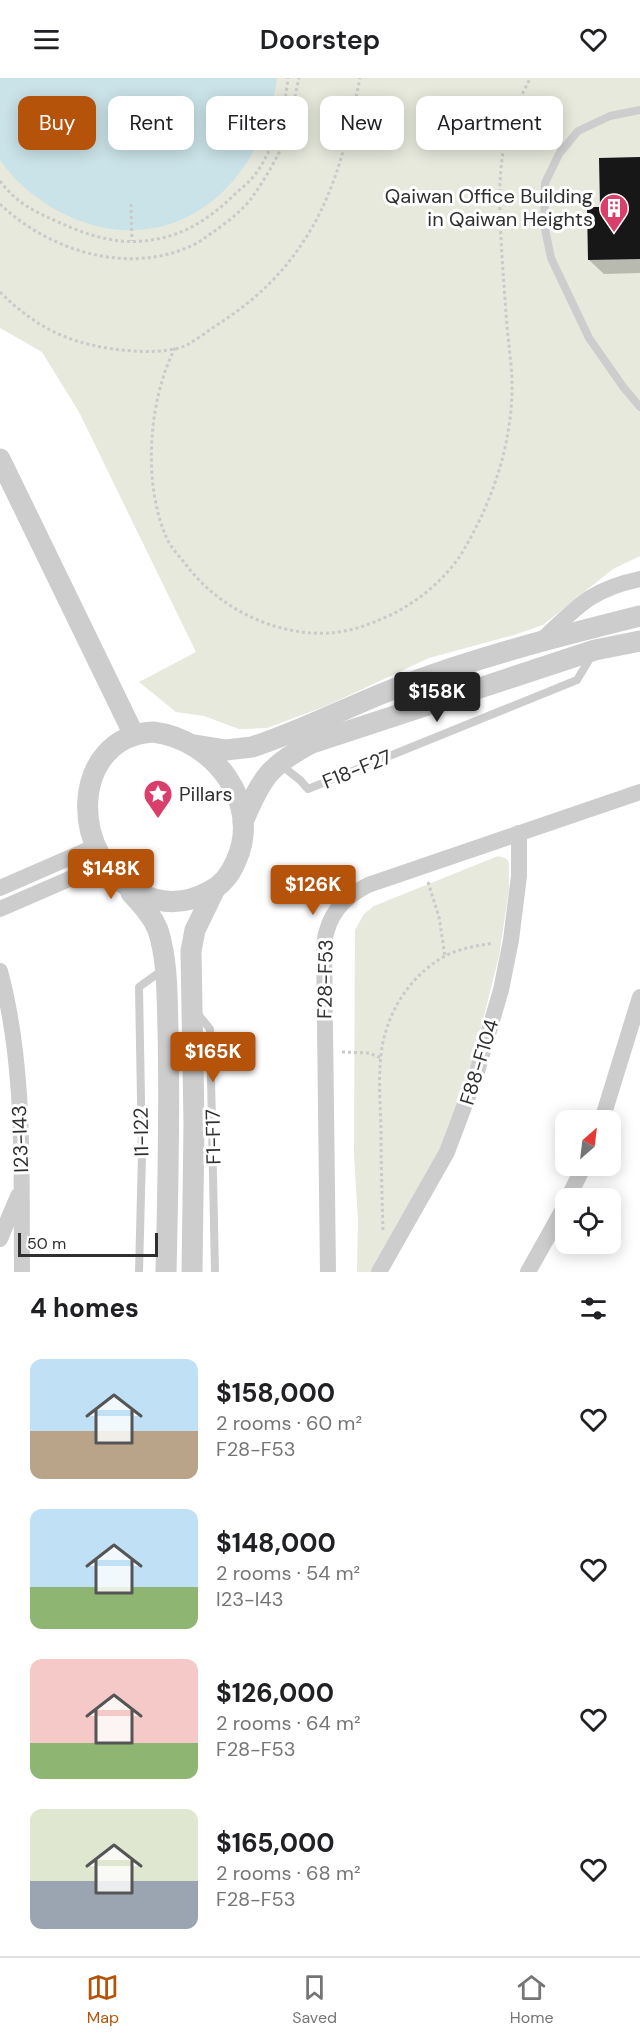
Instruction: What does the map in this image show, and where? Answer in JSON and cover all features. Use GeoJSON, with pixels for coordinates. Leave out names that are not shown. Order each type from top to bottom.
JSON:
{"type":"FeatureCollection","features":[{"type":"Feature","properties":{"kind":"street"},"geometry":{"type":"LineString","coordinates":[[0,459],[134,735]]}},
{"type":"Feature","properties":{"kind":"street"},"geometry":{"type":"LineString","coordinates":[[542,640],[597,592],[617,584],[640,579]]}},
{"type":"Feature","properties":{"kind":"street"},"geometry":{"type":"LineString","coordinates":[[166,1272],[168,1046],[163,951],[157,928],[147,911],[99,855],[87,819],[89,792],[97,769],[111,750],[134,735],[153,732],[166,734],[194,745],[226,750],[252,747],[462,664],[542,640],[640,616]]}},
{"type":"Feature","properties":{"kind":"street"},"geometry":{"type":"LineString","coordinates":[[243,822],[255,794],[269,772],[290,754],[312,743],[596,650],[640,642]]}},
{"type":"Feature","properties":{"kind":"street"},"geometry":{"type":"LineString","coordinates":[[192,1272],[194,1123],[192,940],[199,920],[215,889],[232,870],[244,835],[239,800],[224,772],[194,745]]}},
{"type":"Feature","properties":{"kind":"street","name":"F28-F53"},"geometry":{"type":"LineString","coordinates":[[328,1272],[324,944],[326,930],[338,907],[353,893],[369,885],[640,792]]}},
{"type":"Feature","properties":{"kind":"street","name":"F88-F104"},"geometry":{"type":"LineString","coordinates":[[381,1268],[437,1171],[462,1117],[489,1034],[511,940],[519,876],[519,833]]}},
{"type":"Feature","properties":{"kind":"street"},"geometry":{"type":"LineString","coordinates":[[0,888],[99,855]]}},
{"type":"Feature","properties":{"kind":"street"},"geometry":{"type":"LineString","coordinates":[[0,909],[99,855]]}},
{"type":"Feature","properties":{"kind":"street"},"geometry":{"type":"LineString","coordinates":[[122,884],[150,898],[164,902],[190,900],[215,889]]}},
{"type":"Feature","properties":{"kind":"street","name":"I23-I43"},"geometry":{"type":"LineString","coordinates":[[0,971],[9,1015],[18,1088],[22,1272]]}},
{"type":"Feature","properties":{"kind":"street"},"geometry":{"type":"LineString","coordinates":[[605,1110],[640,997]]}},
{"type":"Feature","properties":{"kind":"street"},"geometry":{"type":"LineString","coordinates":[[0,1239],[21,1187]]}},
{"type":"Feature","properties":{"kind":"street"},"geometry":{"type":"LineString","coordinates":[[528,1272],[555,1224]]}},
{"type":"Feature","properties":{"kind":"lane"},"geometry":{"type":"LineString","coordinates":[[640,110],[610,116],[578,131],[559,154],[545,183],[544,224],[550,258],[589,338],[640,407]]}},
{"type":"Feature","properties":{"kind":"lane","name":"F18-F27"},"geometry":{"type":"LineString","coordinates":[[278,763],[308,789],[577,680],[596,650]]}},
{"type":"Feature","properties":{"kind":"lane","name":"I1-I22"},"geometry":{"type":"LineString","coordinates":[[139,1272],[142,1155],[139,987],[164,969]]}},
{"type":"Feature","properties":{"kind":"lane","name":"F1-F17"},"geometry":{"type":"LineString","coordinates":[[191,1011],[199,1014],[210,1029],[216,1272]]}},
{"type":"Feature","properties":{"kind":"path"},"geometry":{"type":"LineString","coordinates":[[0,181],[21,204],[94,237],[140,242],[159,239],[183,231],[208,219],[254,176],[279,125],[288,78]]}},
{"type":"Feature","properties":{"kind":"path"},"geometry":{"type":"LineString","coordinates":[[0,204],[13,216],[52,241],[90,255],[125,259],[164,255],[197,243],[226,223],[252,197],[274,161],[288,128],[299,78]]}},
{"type":"Feature","properties":{"kind":"path"},"geometry":{"type":"LineString","coordinates":[[0,292],[16,308],[36,322],[74,342],[110,349],[153,352],[186,345],[239,311],[279,276],[308,235],[334,181],[348,140],[360,78]]}},
{"type":"Feature","properties":{"kind":"path"},"geometry":{"type":"LineString","coordinates":[[175,348],[165,367],[155,408],[152,478],[158,515],[169,544],[211,593],[247,616],[295,632],[328,633],[359,628],[394,614],[429,591],[458,558],[481,516],[498,477],[512,381],[499,231],[502,157],[511,119],[530,78]]}},
{"type":"Feature","properties":{"kind":"path"},"geometry":{"type":"LineString","coordinates":[[131,204],[132,241]]}},
{"type":"Feature","properties":{"kind":"path"},"geometry":{"type":"LineString","coordinates":[[424,866],[439,917],[445,956]]}},
{"type":"Feature","properties":{"kind":"path"},"geometry":{"type":"LineString","coordinates":[[381,1268],[381,1058],[382,1047],[398,1000],[417,978],[445,956],[469,947],[511,940]]}},
{"type":"Feature","properties":{"kind":"path"},"geometry":{"type":"LineString","coordinates":[[325,1052],[369,1053],[381,1058]]}},
{"type":"Feature","properties":{"kind":"shaded area"},"geometry":{"type":"Polygon","coordinates":[[[0,78],[640,78],[640,556],[613,569],[543,625],[429,658],[326,706],[267,728],[239,729],[204,716],[176,712],[139,682],[196,652],[79,412],[42,352],[0,328],[0,78]]]}},
{"type":"Feature","properties":{"kind":"shaded area"},"geometry":{"type":"Polygon","coordinates":[[[498,856],[507,859],[509,863],[509,890],[499,956],[475,1052],[451,1126],[408,1217],[374,1272],[357,1272],[358,1221],[354,1154],[355,930],[364,914],[374,906],[498,856]]]}},
{"type":"Feature","properties":{"kind":"water"},"geometry":{"type":"Polygon","coordinates":[[[0,78],[277,78],[273,96],[206,96],[206,150],[254,150],[231,183],[205,207],[174,223],[139,230],[101,227],[62,213],[36,197],[13,176],[0,160],[0,78]]]}},
{"type":"Feature","properties":{"kind":"building","name":"Qaiwan Office Building in Qaiwan Heights"},"geometry":{"type":"Polygon","coordinates":[[[640,157],[640,259],[588,260],[587,207],[600,207],[599,158],[640,157]]]}},
{"type":"Feature","properties":{"kind":"place","name":"Qaiwan Office Building in Qaiwan Heights"},"geometry":{"type":"Point","coordinates":[614,234]}},
{"type":"Feature","properties":{"kind":"place","name":"Pillars"},"geometry":{"type":"Point","coordinates":[158,820]}}]}
